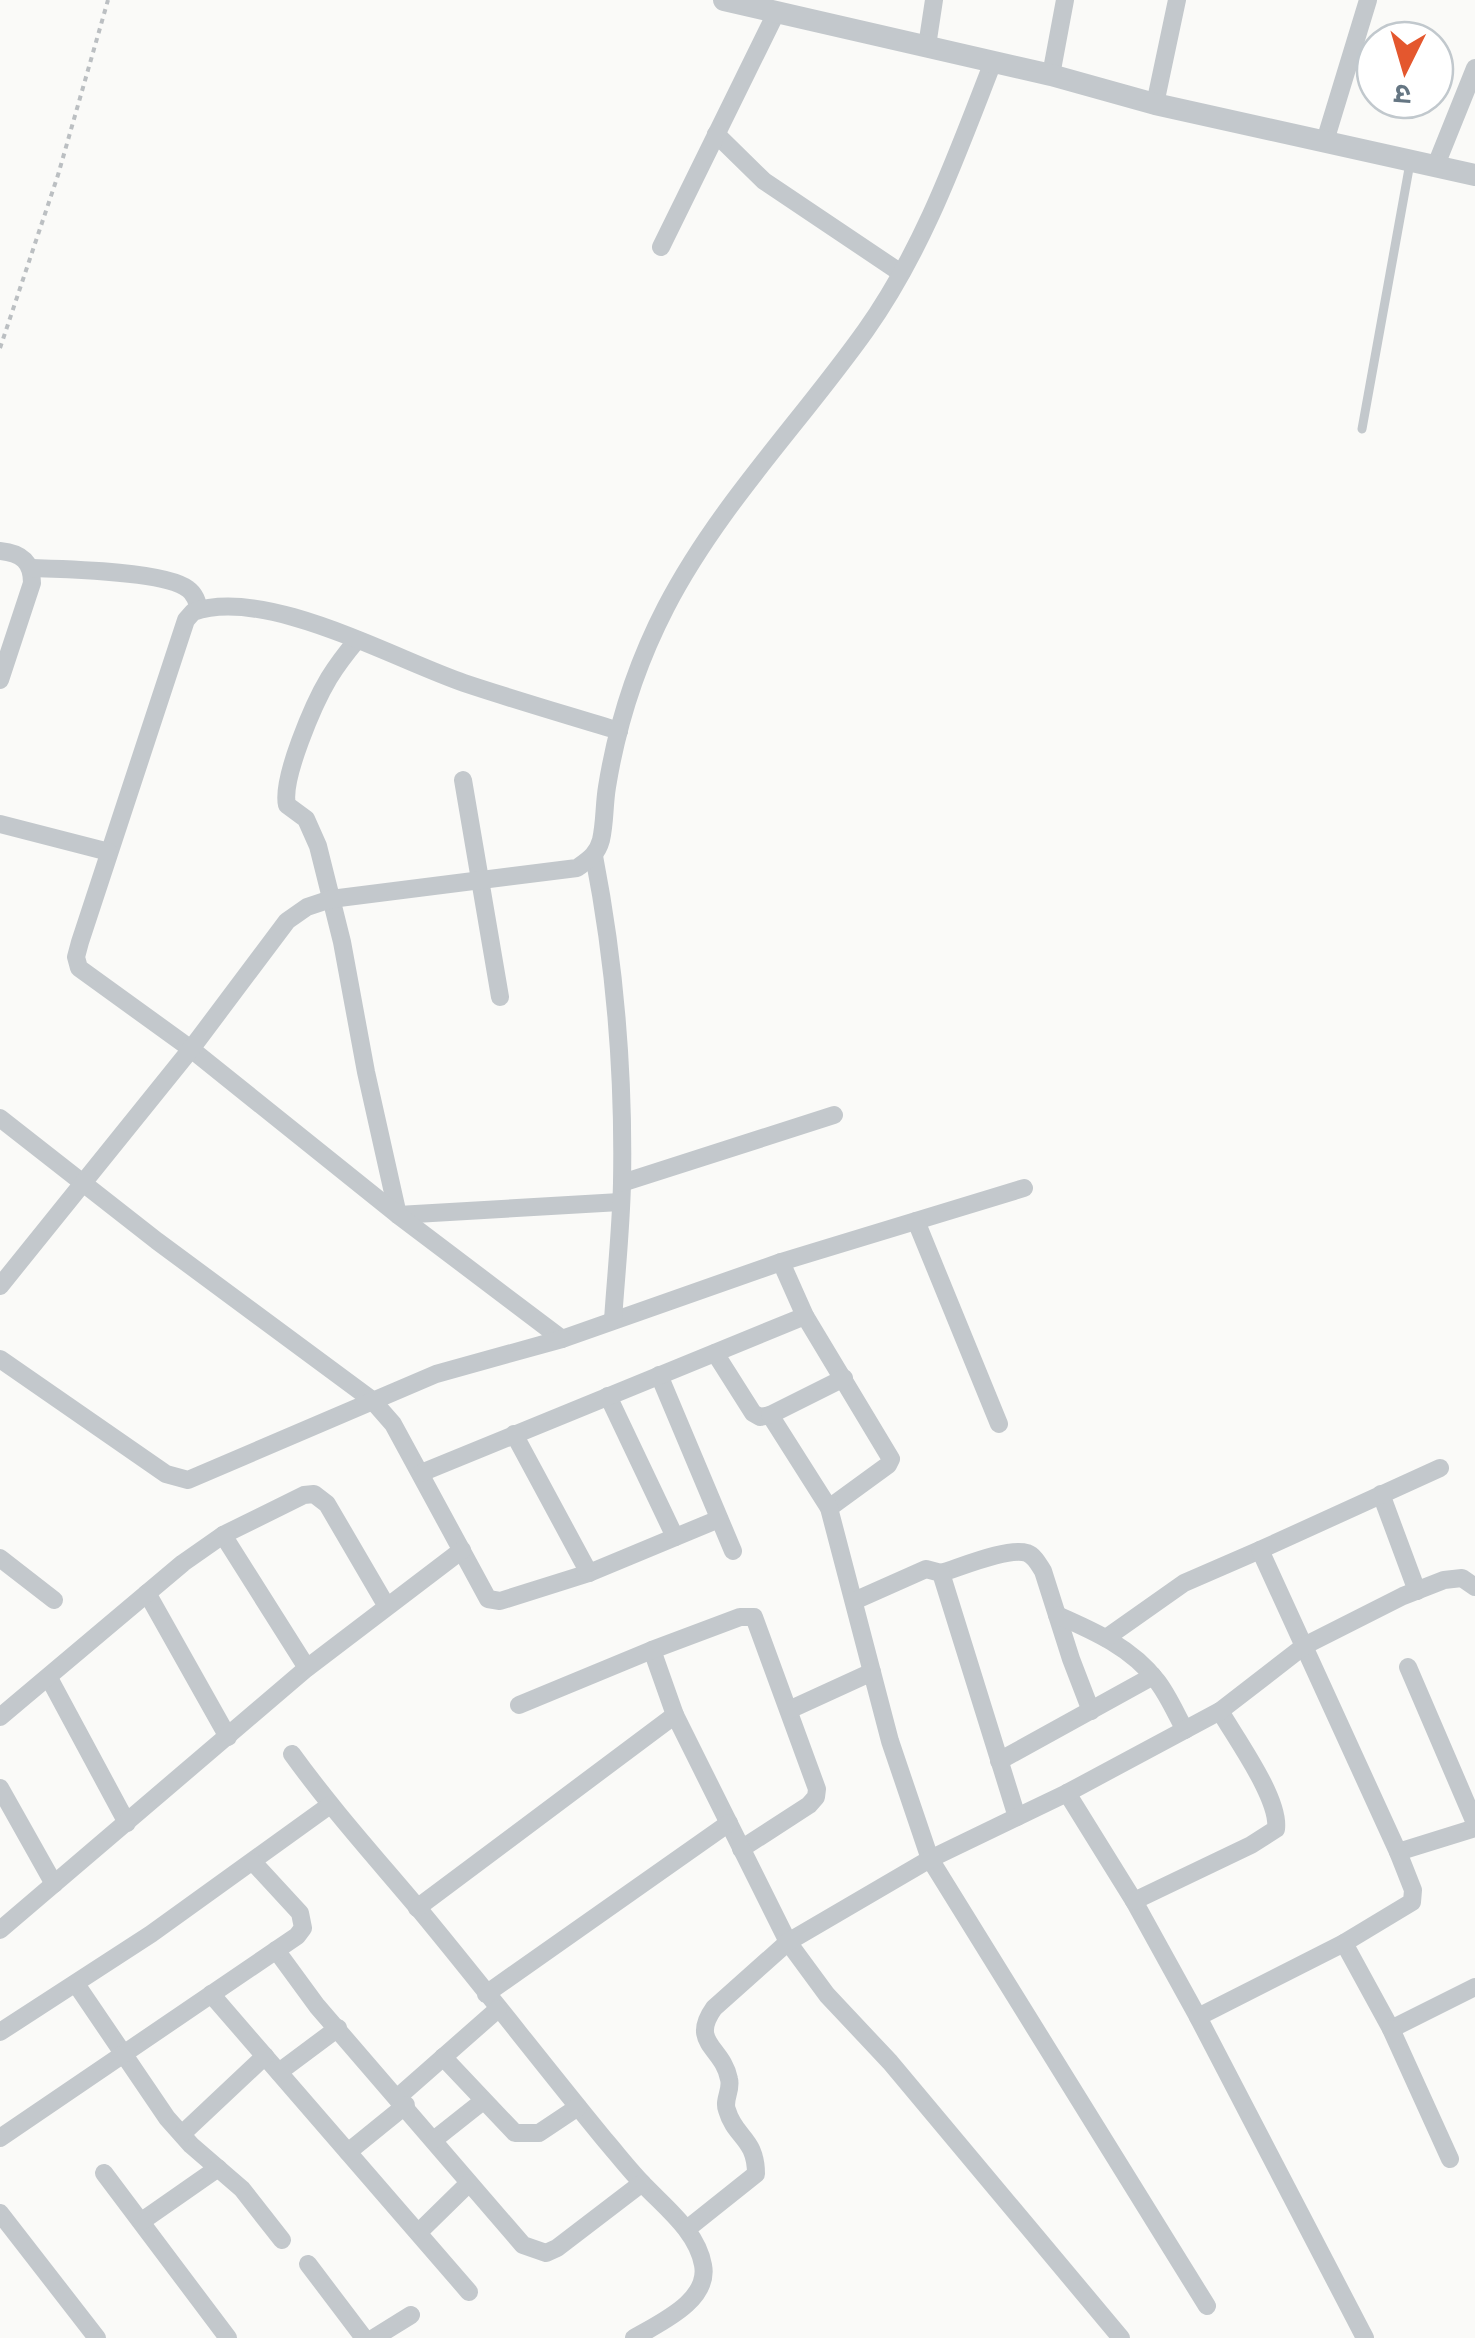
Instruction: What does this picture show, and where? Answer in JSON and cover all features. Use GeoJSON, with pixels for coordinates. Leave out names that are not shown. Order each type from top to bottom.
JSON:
{"type":"FeatureCollection","features":[{"type":"Feature","properties":{"kind":"street"},"geometry":{"type":"LineString","coordinates":[[724,0],[1051,75],[1156,104],[1475,175]]}},
{"type":"Feature","properties":{"kind":"street"},"geometry":{"type":"LineString","coordinates":[[927,46],[934,0]]}},
{"type":"Feature","properties":{"kind":"street"},"geometry":{"type":"LineString","coordinates":[[1051,75],[1064,0]]}},
{"type":"Feature","properties":{"kind":"street"},"geometry":{"type":"LineString","coordinates":[[1156,104],[1177,0]]}},
{"type":"Feature","properties":{"kind":"street"},"geometry":{"type":"LineString","coordinates":[[1325,141],[1368,0]]}},
{"type":"Feature","properties":{"kind":"street"},"geometry":{"type":"LineString","coordinates":[[661,247],[776,13]]}},
{"type":"Feature","properties":{"kind":"street"},"geometry":{"type":"LineString","coordinates":[[614,1320],[621,1193],[612,964],[594,856],[600,842],[619,731],[637,670],[695,557],[758,467],[867,329],[901,274],[949,177],[992,62]]}},
{"type":"Feature","properties":{"kind":"street"},"geometry":{"type":"LineString","coordinates":[[1436,166],[1475,68]]}},
{"type":"Feature","properties":{"kind":"street"},"geometry":{"type":"LineString","coordinates":[[716,134],[764,182],[901,274]]}},
{"type":"Feature","properties":{"kind":"street"},"geometry":{"type":"LineString","coordinates":[[0,551],[25,558],[32,568],[32,583],[0,680]]}},
{"type":"Feature","properties":{"kind":"street"},"geometry":{"type":"LineString","coordinates":[[32,568],[98,571],[182,585],[195,596],[200,609]]}},
{"type":"Feature","properties":{"kind":"street"},"geometry":{"type":"LineString","coordinates":[[562,1339],[398,1215],[192,1049],[87,977],[76,958],[186,620],[200,609],[250,607],[357,640],[463,682],[619,731]]}},
{"type":"Feature","properties":{"kind":"street"},"geometry":{"type":"LineString","coordinates":[[357,640],[327,680],[284,796],[286,805],[313,830],[398,1215]]}},
{"type":"Feature","properties":{"kind":"street"},"geometry":{"type":"LineString","coordinates":[[463,780],[500,996]]}},
{"type":"Feature","properties":{"kind":"street"},"geometry":{"type":"LineString","coordinates":[[0,824],[109,852]]}},
{"type":"Feature","properties":{"kind":"street"},"geometry":{"type":"LineString","coordinates":[[0,1286],[192,1049],[287,921],[307,907],[331,899],[576,868],[594,856]]}},
{"type":"Feature","properties":{"kind":"street"},"geometry":{"type":"LineString","coordinates":[[398,1215],[621,1193],[834,1115]]}},
{"type":"Feature","properties":{"kind":"street"},"geometry":{"type":"LineString","coordinates":[[0,1118],[372,1400],[393,1424],[488,1599],[494,1601],[589,1573],[720,1519]]}},
{"type":"Feature","properties":{"kind":"street"},"geometry":{"type":"LineString","coordinates":[[0,1358],[166,1474],[177,1479],[200,1476],[436,1374],[562,1339],[781,1262],[1024,1188]]}},
{"type":"Feature","properties":{"kind":"street"},"geometry":{"type":"LineString","coordinates":[[916,1221],[998,1424]]}},
{"type":"Feature","properties":{"kind":"street"},"geometry":{"type":"LineString","coordinates":[[781,1262],[805,1316],[891,1459],[829,1508]]}},
{"type":"Feature","properties":{"kind":"street"},"geometry":{"type":"LineString","coordinates":[[420,1474],[805,1316]]}},
{"type":"Feature","properties":{"kind":"street"},"geometry":{"type":"LineString","coordinates":[[715,1352],[753,1413],[760,1416],[770,1415],[844,1378]]}},
{"type":"Feature","properties":{"kind":"street"},"geometry":{"type":"LineString","coordinates":[[659,1376],[733,1551]]}},
{"type":"Feature","properties":{"kind":"street"},"geometry":{"type":"LineString","coordinates":[[608,1396],[675,1537]]}},
{"type":"Feature","properties":{"kind":"street"},"geometry":{"type":"LineString","coordinates":[[770,1415],[829,1508],[890,1741],[930,1859],[1208,2306]]}},
{"type":"Feature","properties":{"kind":"street"},"geometry":{"type":"LineString","coordinates":[[514,1434],[589,1573]]}},
{"type":"Feature","properties":{"kind":"street"},"geometry":{"type":"LineString","coordinates":[[1106,1638],[1184,1582],[1440,1468]]}},
{"type":"Feature","properties":{"kind":"street"},"geometry":{"type":"LineString","coordinates":[[0,1716],[146,1593],[223,1535],[304,1495],[314,1494],[327,1504],[386,1605]]}},
{"type":"Feature","properties":{"kind":"street"},"geometry":{"type":"LineString","coordinates":[[1381,1494],[1417,1590]]}},
{"type":"Feature","properties":{"kind":"street"},"geometry":{"type":"LineString","coordinates":[[223,1535],[307,1668]]}},
{"type":"Feature","properties":{"kind":"street"},"geometry":{"type":"LineString","coordinates":[[0,1930],[307,1668],[462,1550]]}},
{"type":"Feature","properties":{"kind":"street"},"geometry":{"type":"LineString","coordinates":[[1198,2017],[1344,1943],[1412,1902],[1414,1890],[1260,1550]]}},
{"type":"Feature","properties":{"kind":"street"},"geometry":{"type":"LineString","coordinates":[[854,1601],[926,1569],[941,1574],[1009,1553],[1028,1553],[1043,1571],[1091,1711]]}},
{"type":"Feature","properties":{"kind":"street"},"geometry":{"type":"LineString","coordinates":[[0,1558],[54,1600]]}},
{"type":"Feature","properties":{"kind":"street"},"geometry":{"type":"LineString","coordinates":[[941,1574],[1018,1817]]}},
{"type":"Feature","properties":{"kind":"street"},"geometry":{"type":"LineString","coordinates":[[687,2229],[756,2174],[755,2153],[727,2112],[729,2074],[706,2039],[705,2020],[788,1942],[930,1859],[1067,1793],[1220,1711],[1304,1646],[1417,1590],[1453,1578],[1462,1578],[1475,1586]]}},
{"type":"Feature","properties":{"kind":"street"},"geometry":{"type":"LineString","coordinates":[[146,1593],[228,1737]]}},
{"type":"Feature","properties":{"kind":"street"},"geometry":{"type":"LineString","coordinates":[[1057,1615],[1106,1638],[1132,1656],[1153,1676],[1185,1730]]}},
{"type":"Feature","properties":{"kind":"street"},"geometry":{"type":"LineString","coordinates":[[519,1705],[652,1650],[740,1618],[754,1617],[813,1776],[816,1797],[742,1849]]}},
{"type":"Feature","properties":{"kind":"street"},"geometry":{"type":"LineString","coordinates":[[652,1650],[674,1715],[788,1942],[1121,2338]]}},
{"type":"Feature","properties":{"kind":"street"},"geometry":{"type":"LineString","coordinates":[[1398,1852],[1475,1826],[1408,1667]]}},
{"type":"Feature","properties":{"kind":"street"},"geometry":{"type":"LineString","coordinates":[[789,1710],[872,1672]]}},
{"type":"Feature","properties":{"kind":"street"},"geometry":{"type":"LineString","coordinates":[[999,1761],[1153,1676]]}},
{"type":"Feature","properties":{"kind":"street"},"geometry":{"type":"LineString","coordinates":[[49,1678],[126,1822]]}},
{"type":"Feature","properties":{"kind":"street"},"geometry":{"type":"LineString","coordinates":[[1134,1902],[1276,1830],[1277,1818],[1266,1792],[1220,1711]]}},
{"type":"Feature","properties":{"kind":"street"},"geometry":{"type":"LineString","coordinates":[[417,1908],[674,1715]]}},
{"type":"Feature","properties":{"kind":"street"},"geometry":{"type":"LineString","coordinates":[[292,1754],[330,1806],[642,2183],[687,2229],[704,2266],[697,2294],[662,2331],[634,2338]]}},
{"type":"Feature","properties":{"kind":"street"},"geometry":{"type":"LineString","coordinates":[[0,1788],[54,1884]]}},
{"type":"Feature","properties":{"kind":"street"},"geometry":{"type":"LineString","coordinates":[[1067,1793],[1198,2017],[1365,2338]]}},
{"type":"Feature","properties":{"kind":"street"},"geometry":{"type":"LineString","coordinates":[[0,2032],[76,1984],[330,1806]]}},
{"type":"Feature","properties":{"kind":"street"},"geometry":{"type":"LineString","coordinates":[[348,2152],[402,2101],[492,2001],[729,1823]]}},
{"type":"Feature","properties":{"kind":"street"},"geometry":{"type":"LineString","coordinates":[[0,2138],[297,1936],[304,1928],[304,1920],[254,1862]]}},
{"type":"Feature","properties":{"kind":"street"},"geometry":{"type":"LineString","coordinates":[[1344,1943],[1391,2029],[1450,2159]]}},
{"type":"Feature","properties":{"kind":"street"},"geometry":{"type":"LineString","coordinates":[[276,1950],[317,2006],[524,2244],[546,2252],[557,2248],[642,2183]]}},
{"type":"Feature","properties":{"kind":"street"},"geometry":{"type":"LineString","coordinates":[[76,1984],[182,2134],[242,2189],[282,2240]]}},
{"type":"Feature","properties":{"kind":"street"},"geometry":{"type":"LineString","coordinates":[[1391,2029],[1475,1988]]}},
{"type":"Feature","properties":{"kind":"street"},"geometry":{"type":"LineString","coordinates":[[211,1994],[469,2292]]}},
{"type":"Feature","properties":{"kind":"street"},"geometry":{"type":"LineString","coordinates":[[279,2072],[338,2028]]}},
{"type":"Feature","properties":{"kind":"street"},"geometry":{"type":"LineString","coordinates":[[182,2134],[266,2056]]}},
{"type":"Feature","properties":{"kind":"street"},"geometry":{"type":"LineString","coordinates":[[443,2057],[515,2133],[539,2133],[578,2106]]}},
{"type":"Feature","properties":{"kind":"street"},"geometry":{"type":"LineString","coordinates":[[435,2139],[483,2101]]}},
{"type":"Feature","properties":{"kind":"street"},"geometry":{"type":"LineString","coordinates":[[142,2221],[218,2168]]}},
{"type":"Feature","properties":{"kind":"street"},"geometry":{"type":"LineString","coordinates":[[104,2173],[228,2338]]}},
{"type":"Feature","properties":{"kind":"street"},"geometry":{"type":"LineString","coordinates":[[419,2232],[469,2183]]}},
{"type":"Feature","properties":{"kind":"street"},"geometry":{"type":"LineString","coordinates":[[0,2214],[97,2338]]}},
{"type":"Feature","properties":{"kind":"street"},"geometry":{"type":"LineString","coordinates":[[308,2264],[364,2338]]}},
{"type":"Feature","properties":{"kind":"street"},"geometry":{"type":"LineString","coordinates":[[374,2338],[411,2315]]}},
{"type":"Feature","properties":{"kind":"lane"},"geometry":{"type":"LineString","coordinates":[[1362,429],[1410,160]]}},
{"type":"Feature","properties":{"kind":"path"},"geometry":{"type":"LineString","coordinates":[[0,348],[58,175],[108,0]]}}]}
